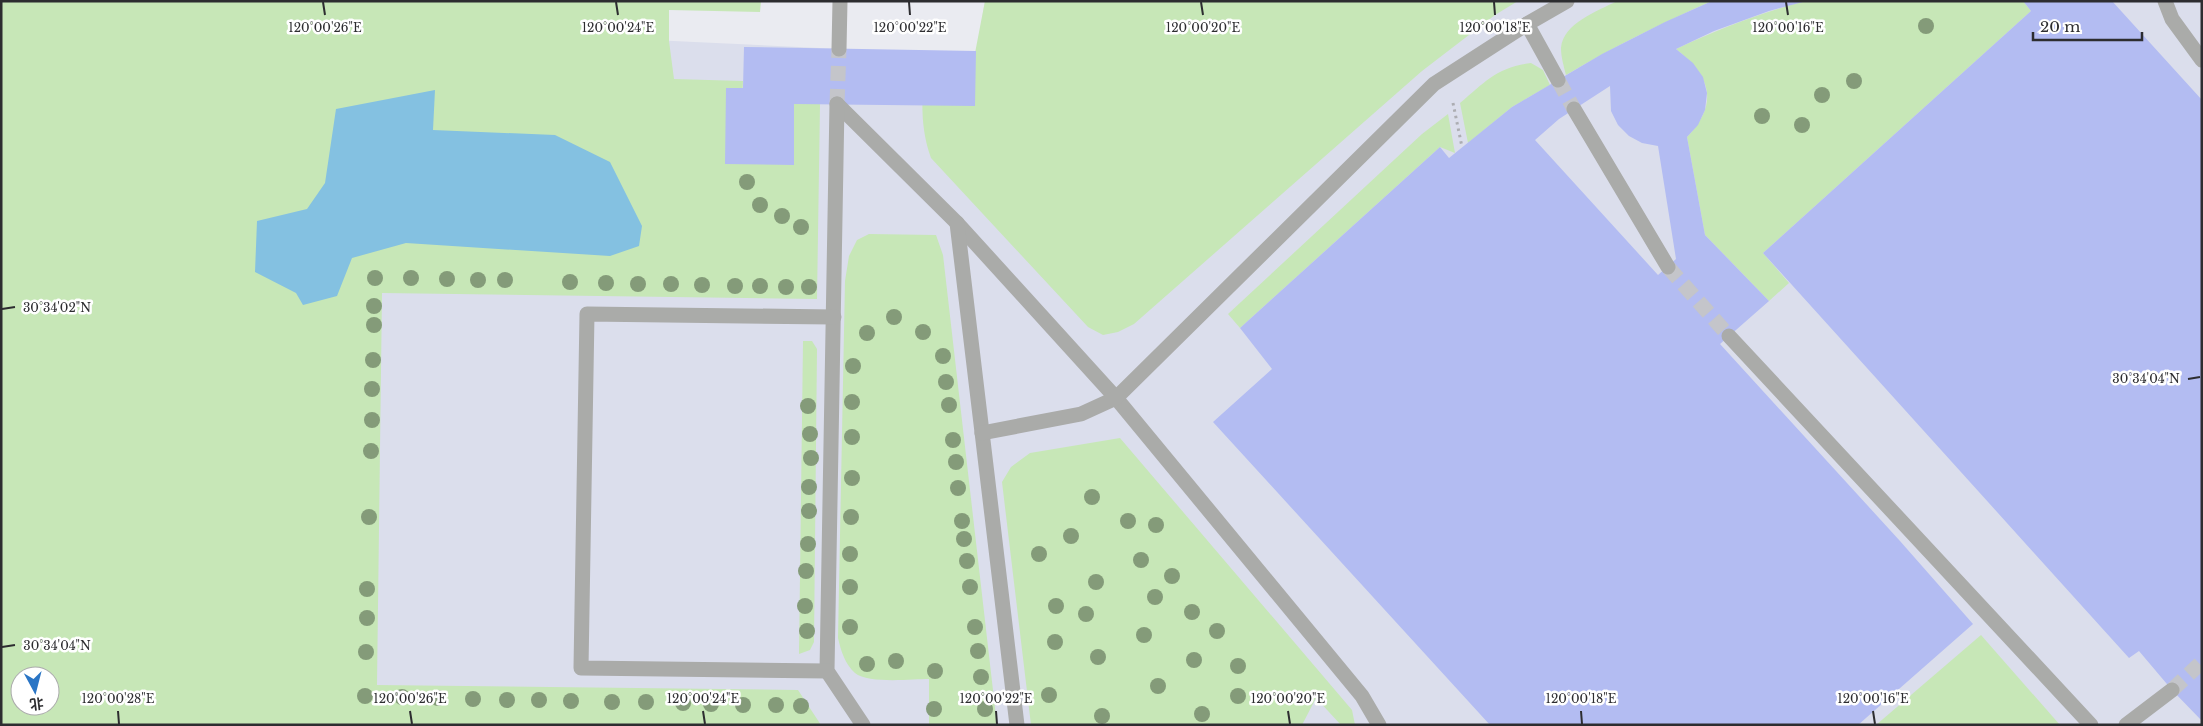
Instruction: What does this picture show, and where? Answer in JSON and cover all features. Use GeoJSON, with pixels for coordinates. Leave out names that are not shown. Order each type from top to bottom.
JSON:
{"type":"FeatureCollection","features":[{"type":"Feature","properties":{"kind":"lane"},"geometry":{"type":"LineString","coordinates":[[839,49],[840,1]]}},
{"type":"Feature","properties":{"kind":"lane"},"geometry":{"type":"LineString","coordinates":[[982,433],[1081,414],[1116,398],[1434,84],[1527,24],[1567,1]]}},
{"type":"Feature","properties":{"kind":"lane"},"geometry":{"type":"LineString","coordinates":[[2165,1],[2172,18],[2202,60]]}},
{"type":"Feature","properties":{"kind":"lane"},"geometry":{"type":"LineString","coordinates":[[1527,24],[1558,80]]}},
{"type":"Feature","properties":{"kind":"lane"},"geometry":{"type":"LineString","coordinates":[[863,725],[828,671],[837,104],[957,223],[1116,398],[1362,696],[1380,725]]}},
{"type":"Feature","properties":{"kind":"lane"},"geometry":{"type":"LineString","coordinates":[[1574,109],[1668,267]]}},
{"type":"Feature","properties":{"kind":"lane"},"geometry":{"type":"LineString","coordinates":[[957,223],[1017,725]]}},
{"type":"Feature","properties":{"kind":"lane"},"geometry":{"type":"LineString","coordinates":[[828,671],[581,668],[586,334],[587,314],[834,317]]}},
{"type":"Feature","properties":{"kind":"lane"},"geometry":{"type":"LineString","coordinates":[[1729,336],[2092,725]]}},
{"type":"Feature","properties":{"kind":"lane"},"geometry":{"type":"LineString","coordinates":[[2126,725],[2172,690]]}},
{"type":"Feature","properties":{"kind":"path"},"geometry":{"type":"LineString","coordinates":[[1447,76],[1462,147]]}},
{"type":"Feature","properties":{"kind":"shaded area"},"geometry":{"type":"Polygon","coordinates":[[[985,1],[2202,1],[2202,725],[1,725],[1,9],[925,53],[976,53],[985,1]]]}},
{"type":"Feature","properties":{"kind":"green space"},"geometry":{"type":"Polygon","coordinates":[[[1,1],[761,1],[760,12],[669,10],[669,41],[674,79],[743,81],[742,102],[820,104],[817,299],[382,293],[377,685],[798,690],[821,725],[1,725],[1,1]]]}},
{"type":"Feature","properties":{"kind":"green space"},"geometry":{"type":"Polygon","coordinates":[[[985,1],[1518,1],[1495,15],[1422,71],[1134,324],[1118,332],[1103,335],[1088,327],[931,158],[924,132],[923,119],[925,53],[975,53],[985,1]]]}},
{"type":"Feature","properties":{"kind":"green space"},"geometry":{"type":"Polygon","coordinates":[[[1617,1],[1712,1],[1638,36],[1566,75],[1561,48],[1563,39],[1583,19],[1617,1]]]}},
{"type":"Feature","properties":{"kind":"green space"},"geometry":{"type":"Polygon","coordinates":[[[1805,1],[2023,1],[2031,11],[1763,253],[1789,283],[1769,301],[1705,235],[1687,137],[1704,112],[1707,90],[1697,69],[1676,49],[1739,22],[1805,1]]]}},
{"type":"Feature","properties":{"kind":"green space"},"geometry":{"type":"Polygon","coordinates":[[[1531,63],[1543,70],[1550,85],[1512,107],[1468,143],[1460,103],[1484,82],[1500,72],[1531,63]]]}},
{"type":"Feature","properties":{"kind":"green space"},"geometry":{"type":"Polygon","coordinates":[[[1448,114],[1455,153],[1440,147],[1240,328],[1228,314],[1422,134],[1448,114]]]}},
{"type":"Feature","properties":{"kind":"green space"},"geometry":{"type":"Polygon","coordinates":[[[869,234],[936,235],[943,255],[997,725],[929,725],[929,679],[880,680],[861,676],[855,673],[849,666],[839,643],[845,281],[849,256],[857,240],[869,234]]]}},
{"type":"Feature","properties":{"kind":"green space"},"geometry":{"type":"Polygon","coordinates":[[[803,341],[812,341],[817,349],[814,642],[810,650],[799,654],[803,341]]]}},
{"type":"Feature","properties":{"kind":"green space"},"geometry":{"type":"Polygon","coordinates":[[[1120,438],[1352,710],[1355,725],[1341,725],[1316,698],[1302,725],[1031,725],[1002,482],[1011,467],[1030,453],[1120,438]]]}},
{"type":"Feature","properties":{"kind":"green space"},"geometry":{"type":"Polygon","coordinates":[[[1981,635],[2060,725],[1876,725],[1981,635]]]}},
{"type":"Feature","properties":{"kind":"water"},"geometry":{"type":"Polygon","coordinates":[[[435,90],[433,130],[555,135],[610,162],[642,226],[639,246],[610,256],[406,243],[352,258],[337,296],[303,305],[296,293],[255,272],[257,221],[307,209],[325,183],[336,109],[435,90]]]}},
{"type":"Feature","properties":{"kind":"building"},"geometry":{"type":"Polygon","coordinates":[[[1712,1],[1803,2],[1769,11],[1714,31],[1676,49],[1693,63],[1703,77],[1707,93],[1705,110],[1698,125],[1687,137],[1705,235],[1769,301],[1720,344],[1973,624],[1858,725],[1490,725],[1213,422],[1272,369],[1240,328],[1440,147],[1449,158],[1512,107],[1602,54],[1712,1]],[[1610,86],[1559,119],[1535,140],[1658,275],[1676,259],[1658,146],[1642,143],[1629,136],[1618,125],[1611,111],[1610,86]]]}},
{"type":"Feature","properties":{"kind":"building"},"geometry":{"type":"Polygon","coordinates":[[[2023,1],[2112,1],[2202,100],[2202,721],[2172,690],[2139,651],[2129,658],[1763,253],[2031,11],[2023,1]]]}},
{"type":"Feature","properties":{"kind":"building"},"geometry":{"type":"Polygon","coordinates":[[[744,47],[976,51],[975,106],[794,104],[794,165],[725,164],[726,88],[743,88],[744,47]]]}},
{"type":"Feature","properties":{"kind":"tunnel"},"geometry":{"type":"LineString","coordinates":[[837,104],[839,49]]}},
{"type":"Feature","properties":{"kind":"tunnel"},"geometry":{"type":"LineString","coordinates":[[1558,80],[1574,109]]}},
{"type":"Feature","properties":{"kind":"tunnel"},"geometry":{"type":"LineString","coordinates":[[1668,267],[1729,336]]}},
{"type":"Feature","properties":{"kind":"tunnel"},"geometry":{"type":"LineString","coordinates":[[2172,690],[2202,662]]}}]}
